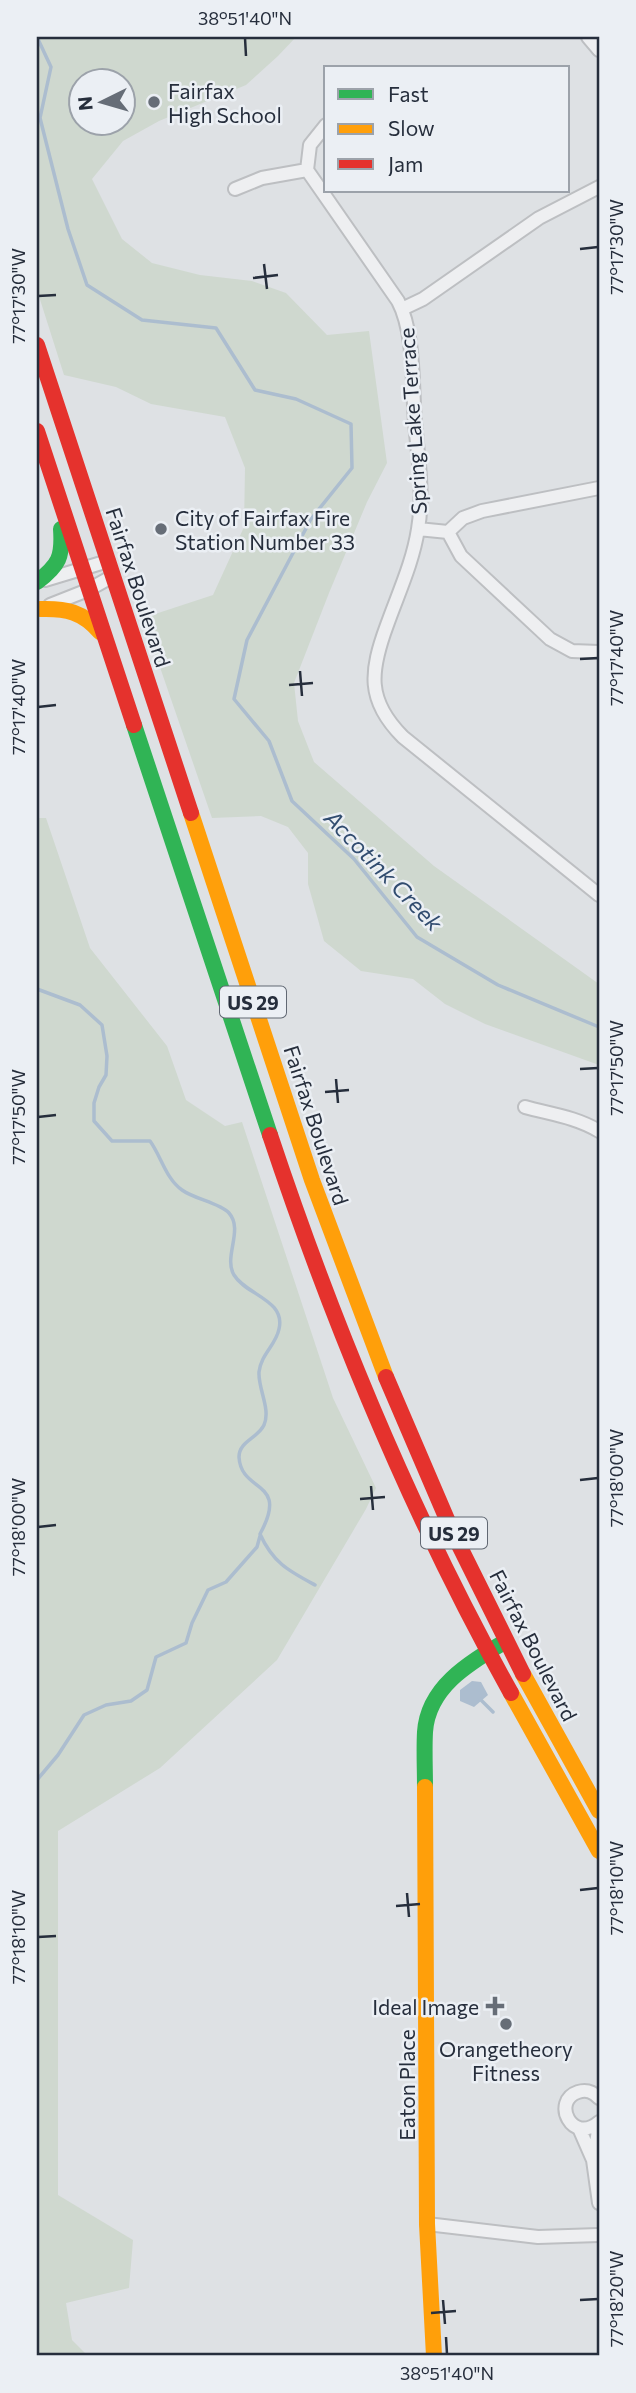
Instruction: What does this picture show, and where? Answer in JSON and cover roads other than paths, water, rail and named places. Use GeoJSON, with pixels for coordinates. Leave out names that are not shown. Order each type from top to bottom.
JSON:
{"type":"FeatureCollection","features":[{"type":"Feature","properties":{"kind":"main road","name":"Fairfax Boulevard"},"geometry":{"type":"LineString","coordinates":[[37,345],[338,1254],[420,1458],[506,1641],[599,1811]]}},
{"type":"Feature","properties":{"kind":"main road","name":"Fairfax Boulevard"},"geometry":{"type":"LineString","coordinates":[[37,431],[318,1275],[401,1474],[488,1652],[599,1852]]}},
{"type":"Feature","properties":{"kind":"main road"},"geometry":{"type":"LineString","coordinates":[[37,582],[54,570],[62,553],[57,490]]}},
{"type":"Feature","properties":{"kind":"main road"},"geometry":{"type":"LineString","coordinates":[[38,610],[58,608],[77,612],[90,619],[106,641]]}},
{"type":"Feature","properties":{"kind":"main road","name":"Eaton Place"},"geometry":{"type":"LineString","coordinates":[[434,2356],[427,2224],[426,1723],[433,1703],[449,1681],[462,1668],[506,1641]]}},
{"type":"Feature","properties":{"kind":"street"},"geometry":{"type":"LineString","coordinates":[[587,37],[599,50]]}},
{"type":"Feature","properties":{"kind":"street"},"geometry":{"type":"LineString","coordinates":[[235,189],[262,178],[307,170],[310,145],[324,128]]}},
{"type":"Feature","properties":{"kind":"street","name":"Spring Lake Terrace"},"geometry":{"type":"LineString","coordinates":[[307,170],[402,309],[410,353],[421,495],[418,529],[374,663],[374,685],[383,713],[404,737],[599,895]]}},
{"type":"Feature","properties":{"kind":"street"},"geometry":{"type":"LineString","coordinates":[[402,309],[423,299],[539,218],[599,187]]}},
{"type":"Feature","properties":{"kind":"street"},"geometry":{"type":"LineString","coordinates":[[418,529],[448,531],[463,518],[482,511],[599,488]]}},
{"type":"Feature","properties":{"kind":"street"},"geometry":{"type":"LineString","coordinates":[[448,531],[461,556],[550,639],[572,650],[599,652]]}},
{"type":"Feature","properties":{"kind":"street"},"geometry":{"type":"LineString","coordinates":[[37,582],[82,569],[111,568]]}},
{"type":"Feature","properties":{"kind":"street"},"geometry":{"type":"LineString","coordinates":[[38,610],[88,590],[111,568]]}},
{"type":"Feature","properties":{"kind":"street"},"geometry":{"type":"LineString","coordinates":[[525,1107],[567,1116],[599,1131]]}},
{"type":"Feature","properties":{"kind":"street"},"geometry":{"type":"LineString","coordinates":[[597,2093],[575,2093],[567,2103],[566,2115],[579,2128],[593,2160],[599,2203]]}},
{"type":"Feature","properties":{"kind":"street"},"geometry":{"type":"LineString","coordinates":[[579,2128],[591,2128],[599,2124]]}},
{"type":"Feature","properties":{"kind":"street"},"geometry":{"type":"LineString","coordinates":[[593,2160],[599,2124]]}},
{"type":"Feature","properties":{"kind":"street"},"geometry":{"type":"LineString","coordinates":[[427,2224],[538,2237],[599,2235]]}},
{"type":"Feature","properties":{"kind":"water"},"geometry":{"type":"Polygon","coordinates":[[[472,1681],[481,1682],[488,1695],[474,1707],[460,1701],[460,1690],[472,1681]]]}},
{"type":"Feature","properties":{"kind":"waterway","name":"Accotink Creek"},"geometry":{"type":"LineString","coordinates":[[37,37],[51,67],[40,118],[68,229],[87,285],[142,320],[216,328],[255,390],[296,399],[351,424],[352,468],[311,519],[247,640],[234,699],[269,741],[292,801],[354,859],[417,937],[498,985],[599,1027]]}},
{"type":"Feature","properties":{"kind":"waterway"},"geometry":{"type":"LineString","coordinates":[[37,989],[80,1005],[102,1025],[107,1056],[106,1075],[94,1103],[94,1121],[112,1141],[150,1141],[176,1185],[229,1213],[235,1227],[231,1260],[234,1275],[277,1311],[279,1329],[259,1372],[266,1419],[261,1429],[242,1447],[239,1457],[247,1477],[262,1489],[270,1504],[260,1534],[265,1544],[283,1565],[315,1585]]}},
{"type":"Feature","properties":{"kind":"waterway"},"geometry":{"type":"LineString","coordinates":[[37,1780],[58,1755],[84,1715],[106,1705],[131,1701],[147,1690],[156,1657],[186,1643],[192,1623],[208,1590],[226,1582],[257,1547],[260,1536]]}},
{"type":"Feature","properties":{"kind":"waterway"},"geometry":{"type":"LineString","coordinates":[[480,1699],[493,1712]]}},
{"type":"Feature","properties":{"kind":"place","name":"Fairfax High School"},"geometry":{"type":"Point","coordinates":[154,102]}},
{"type":"Feature","properties":{"kind":"place","name":"City of Fairfax Fire Station Number 33"},"geometry":{"type":"Point","coordinates":[161,529]}},
{"type":"Feature","properties":{"kind":"place","name":"Ideal Image"},"geometry":{"type":"Point","coordinates":[495,2006]}},
{"type":"Feature","properties":{"kind":"place","name":"Orangetheory Fitness"},"geometry":{"type":"Point","coordinates":[506,2024]}}]}
